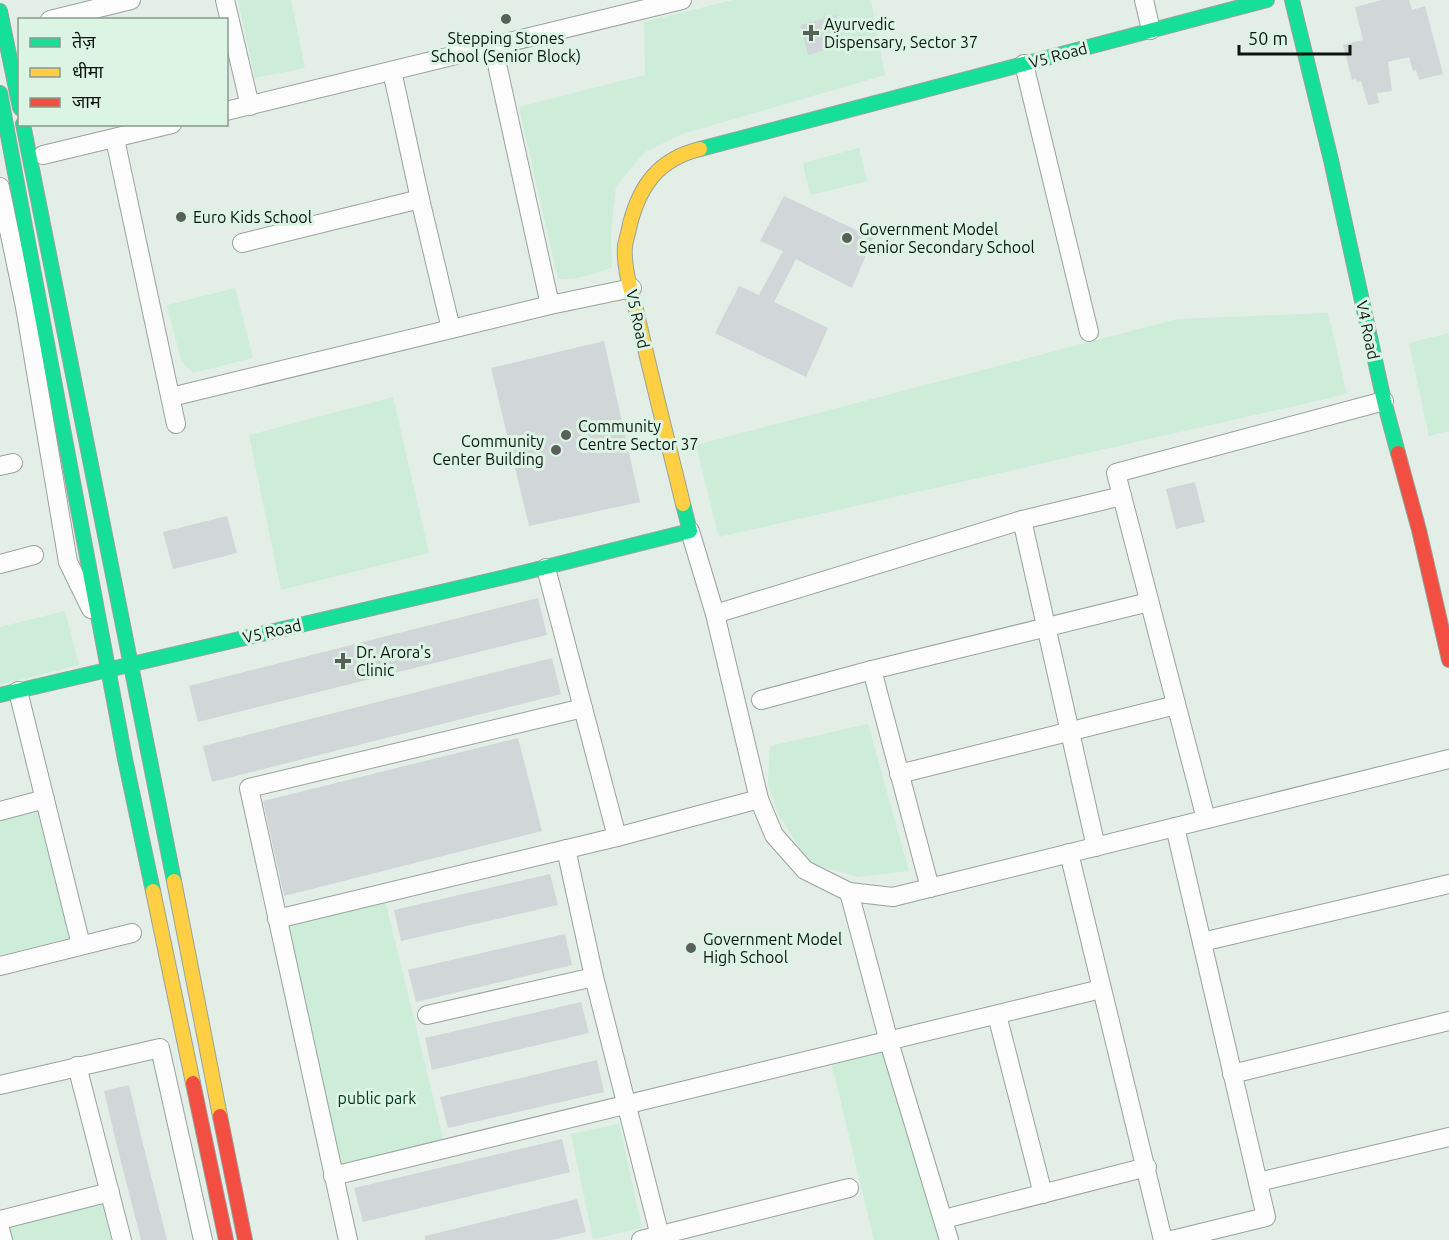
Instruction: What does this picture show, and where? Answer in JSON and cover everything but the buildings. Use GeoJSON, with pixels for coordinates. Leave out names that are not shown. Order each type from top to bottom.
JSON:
{"type":"FeatureCollection","features":[{"type":"Feature","properties":{"kind":"street"},"geometry":{"type":"LineString","coordinates":[[58,18],[132,0]]}},
{"type":"Feature","properties":{"kind":"street"},"geometry":{"type":"LineString","coordinates":[[225,0],[250,106]]}},
{"type":"Feature","properties":{"kind":"street"},"geometry":{"type":"LineString","coordinates":[[228,111],[493,46],[654,3],[682,0]]}},
{"type":"Feature","properties":{"kind":"street"},"geometry":{"type":"LineString","coordinates":[[1144,0],[1151,30]]}},
{"type":"Feature","properties":{"kind":"street","name":"V5 Road"},"geometry":{"type":"LineString","coordinates":[[0,696],[109,668],[546,568],[690,531],[644,346],[625,246],[635,206],[644,187],[661,167],[683,153],[1267,0]]}},
{"type":"Feature","properties":{"kind":"street","name":"V4 Road"},"geometry":{"type":"LineString","coordinates":[[1292,0],[1329,151],[1384,402],[1419,530],[1449,660]]}},
{"type":"Feature","properties":{"kind":"street"},"geometry":{"type":"LineString","coordinates":[[0,11],[18,98]]}},
{"type":"Feature","properties":{"kind":"street"},"geometry":{"type":"LineString","coordinates":[[493,46],[550,305]]}},
{"type":"Feature","properties":{"kind":"street"},"geometry":{"type":"LineString","coordinates":[[1024,64],[1089,332]]}},
{"type":"Feature","properties":{"kind":"street"},"geometry":{"type":"LineString","coordinates":[[392,71],[451,329]]}},
{"type":"Feature","properties":{"kind":"street"},"geometry":{"type":"LineString","coordinates":[[0,93],[128,770],[226,1240]]}},
{"type":"Feature","properties":{"kind":"street"},"geometry":{"type":"LineString","coordinates":[[23,126],[245,1240]]}},
{"type":"Feature","properties":{"kind":"street"},"geometry":{"type":"LineString","coordinates":[[43,155],[164,126]]}},
{"type":"Feature","properties":{"kind":"street"},"geometry":{"type":"LineString","coordinates":[[115,138],[176,424]]}},
{"type":"Feature","properties":{"kind":"street"},"geometry":{"type":"LineString","coordinates":[[0,187],[25,307],[68,562],[102,632]]}},
{"type":"Feature","properties":{"kind":"street"},"geometry":{"type":"LineString","coordinates":[[242,243],[420,199]]}},
{"type":"Feature","properties":{"kind":"street"},"geometry":{"type":"LineString","coordinates":[[171,397],[550,305],[632,288]]}},
{"type":"Feature","properties":{"kind":"street"},"geometry":{"type":"LineString","coordinates":[[1206,819],[1116,473],[1384,402]]}},
{"type":"Feature","properties":{"kind":"street"},"geometry":{"type":"LineString","coordinates":[[715,614],[1022,520],[1122,496]]}},
{"type":"Feature","properties":{"kind":"street"},"geometry":{"type":"LineString","coordinates":[[1022,520],[1096,847]]}},
{"type":"Feature","properties":{"kind":"street"},"geometry":{"type":"LineString","coordinates":[[690,531],[715,614],[759,799],[774,835],[805,870],[849,892],[893,897],[1449,759]]}},
{"type":"Feature","properties":{"kind":"street"},"geometry":{"type":"LineString","coordinates":[[0,564],[34,555]]}},
{"type":"Feature","properties":{"kind":"street"},"geometry":{"type":"LineString","coordinates":[[546,568],[617,837]]}},
{"type":"Feature","properties":{"kind":"street"},"geometry":{"type":"LineString","coordinates":[[761,700],[872,670],[1149,602]]}},
{"type":"Feature","properties":{"kind":"street"},"geometry":{"type":"LineString","coordinates":[[872,670],[930,888]]}},
{"type":"Feature","properties":{"kind":"street"},"geometry":{"type":"LineString","coordinates":[[18,691],[81,945]]}},
{"type":"Feature","properties":{"kind":"street"},"geometry":{"type":"LineString","coordinates":[[899,774],[1176,705]]}},
{"type":"Feature","properties":{"kind":"street"},"geometry":{"type":"LineString","coordinates":[[348,1240],[249,788],[583,708]]}},
{"type":"Feature","properties":{"kind":"street"},"geometry":{"type":"LineString","coordinates":[[0,811],[45,799]]}},
{"type":"Feature","properties":{"kind":"street"},"geometry":{"type":"LineString","coordinates":[[277,919],[617,837],[759,799]]}},
{"type":"Feature","properties":{"kind":"street"},"geometry":{"type":"LineString","coordinates":[[1172,1240],[1266,1216],[1175,827]]}},
{"type":"Feature","properties":{"kind":"street"},"geometry":{"type":"LineString","coordinates":[[566,849],[594,977],[660,1238]]}},
{"type":"Feature","properties":{"kind":"street"},"geometry":{"type":"LineString","coordinates":[[1069,854],[1163,1240]]}},
{"type":"Feature","properties":{"kind":"street"},"geometry":{"type":"LineString","coordinates":[[1202,942],[1449,884]]}},
{"type":"Feature","properties":{"kind":"street"},"geometry":{"type":"LineString","coordinates":[[849,892],[889,1041],[949,1240]]}},
{"type":"Feature","properties":{"kind":"street"},"geometry":{"type":"LineString","coordinates":[[0,966],[132,933]]}},
{"type":"Feature","properties":{"kind":"street"},"geometry":{"type":"LineString","coordinates":[[427,1015],[594,977]]}},
{"type":"Feature","properties":{"kind":"street"},"geometry":{"type":"LineString","coordinates":[[333,1176],[1101,989]]}},
{"type":"Feature","properties":{"kind":"street"},"geometry":{"type":"LineString","coordinates":[[997,1015],[1043,1194]]}},
{"type":"Feature","properties":{"kind":"street"},"geometry":{"type":"LineString","coordinates":[[1232,1074],[1449,1021]]}},
{"type":"Feature","properties":{"kind":"street"},"geometry":{"type":"LineString","coordinates":[[0,1084],[160,1048],[203,1240]]}},
{"type":"Feature","properties":{"kind":"street"},"geometry":{"type":"LineString","coordinates":[[77,1066],[122,1240]]}},
{"type":"Feature","properties":{"kind":"street"},"geometry":{"type":"LineString","coordinates":[[1258,1182],[1449,1137]]}},
{"type":"Feature","properties":{"kind":"street"},"geometry":{"type":"LineString","coordinates":[[944,1219],[1147,1167]]}},
{"type":"Feature","properties":{"kind":"street"},"geometry":{"type":"LineString","coordinates":[[641,1240],[660,1238],[849,1188]]}},
{"type":"Feature","properties":{"kind":"street"},"geometry":{"type":"LineString","coordinates":[[0,1220],[110,1192]]}},
{"type":"Feature","properties":{"kind":"street"},"geometry":{"type":"LineString","coordinates":[[0,1228],[3,1240]]}},
{"type":"Feature","properties":{"kind":"green space"},"geometry":{"type":"Polygon","coordinates":[[[238,0],[291,0],[305,68],[255,78],[238,0]]]}},
{"type":"Feature","properties":{"kind":"green space"},"geometry":{"type":"Polygon","coordinates":[[[733,0],[871,0],[885,75],[682,134],[645,152],[616,186],[611,232],[612,267],[572,279],[558,279],[519,107],[645,75],[644,22],[733,0]]]}},
{"type":"Feature","properties":{"kind":"green space"},"geometry":{"type":"Polygon","coordinates":[[[859,148],[867,181],[810,195],[803,163],[859,148]]]}},
{"type":"Feature","properties":{"kind":"green space"},"geometry":{"type":"Polygon","coordinates":[[[235,288],[253,358],[193,373],[181,360],[167,305],[235,288]]]}},
{"type":"Feature","properties":{"kind":"green space"},"geometry":{"type":"Polygon","coordinates":[[[1328,313],[1347,394],[719,537],[696,445],[1177,319],[1328,313]]]}},
{"type":"Feature","properties":{"kind":"green space"},"geometry":{"type":"Polygon","coordinates":[[[1449,333],[1449,431],[1429,436],[1409,343],[1449,333]]]}},
{"type":"Feature","properties":{"kind":"green space"},"geometry":{"type":"Polygon","coordinates":[[[393,397],[429,553],[281,590],[249,435],[393,397]]]}},
{"type":"Feature","properties":{"kind":"green space"},"geometry":{"type":"Polygon","coordinates":[[[65,611],[79,665],[0,685],[0,627],[65,611]]]}},
{"type":"Feature","properties":{"kind":"green space"},"geometry":{"type":"Polygon","coordinates":[[[868,724],[909,871],[857,877],[808,862],[778,813],[768,783],[770,746],[868,724]]]}},
{"type":"Feature","properties":{"kind":"green space"},"geometry":{"type":"Polygon","coordinates":[[[38,811],[70,938],[0,955],[0,820],[38,811]]]}},
{"type":"Feature","properties":{"kind":"green space","name":"public park"},"geometry":{"type":"Polygon","coordinates":[[[385,900],[444,1142],[335,1169],[284,923],[385,900]]]}},
{"type":"Feature","properties":{"kind":"green space"},"geometry":{"type":"Polygon","coordinates":[[[893,1046],[940,1240],[874,1240],[831,1061],[893,1046]]]}},
{"type":"Feature","properties":{"kind":"green space"},"geometry":{"type":"Polygon","coordinates":[[[619,1124],[642,1228],[593,1239],[571,1134],[619,1124]]]}},
{"type":"Feature","properties":{"kind":"green space"},"geometry":{"type":"Polygon","coordinates":[[[102,1201],[111,1240],[13,1240],[9,1223],[102,1201]]]}},
{"type":"Feature","properties":{"kind":"traffic: fast"},"geometry":{"type":"LineString","coordinates":[[700,149],[1267,0]]}},
{"type":"Feature","properties":{"kind":"traffic: fast"},"geometry":{"type":"LineString","coordinates":[[1292,0],[1398,453]]}},
{"type":"Feature","properties":{"kind":"traffic: fast"},"geometry":{"type":"LineString","coordinates":[[0,11],[18,98]]}},
{"type":"Feature","properties":{"kind":"traffic: fast"},"geometry":{"type":"LineString","coordinates":[[0,93],[125,759],[153,891]]}},
{"type":"Feature","properties":{"kind":"traffic: fast"},"geometry":{"type":"LineString","coordinates":[[23,126],[174,881]]}},
{"type":"Feature","properties":{"kind":"traffic: fast"},"geometry":{"type":"LineString","coordinates":[[0,695],[518,574],[690,531],[683,504]]}},
{"type":"Feature","properties":{"kind":"traffic: slow"},"geometry":{"type":"LineString","coordinates":[[683,504],[629,282],[625,264],[625,246],[639,197],[653,176],[673,159],[700,149]]}},
{"type":"Feature","properties":{"kind":"traffic: slow"},"geometry":{"type":"LineString","coordinates":[[174,881],[220,1116]]}},
{"type":"Feature","properties":{"kind":"traffic: slow"},"geometry":{"type":"LineString","coordinates":[[153,891],[193,1083]]}},
{"type":"Feature","properties":{"kind":"traffic: jam"},"geometry":{"type":"LineString","coordinates":[[1398,453],[1419,530],[1449,660]]}},
{"type":"Feature","properties":{"kind":"traffic: jam"},"geometry":{"type":"LineString","coordinates":[[193,1083],[226,1240]]}},
{"type":"Feature","properties":{"kind":"traffic: jam"},"geometry":{"type":"LineString","coordinates":[[220,1116],[245,1240]]}},
{"type":"Feature","properties":{"kind":"place","name":"Stepping Stones School (Senior Block)"},"geometry":{"type":"Point","coordinates":[506,19]}},
{"type":"Feature","properties":{"kind":"place","name":"Ayurvedic Dispensary, Sector 37"},"geometry":{"type":"Point","coordinates":[811,33]}},
{"type":"Feature","properties":{"kind":"place","name":"Euro Kids School"},"geometry":{"type":"Point","coordinates":[181,217]}},
{"type":"Feature","properties":{"kind":"place","name":"Government Model Senior Secondary School"},"geometry":{"type":"Point","coordinates":[847,238]}},
{"type":"Feature","properties":{"kind":"place","name":"Community Centre Sector 37"},"geometry":{"type":"Point","coordinates":[566,435]}},
{"type":"Feature","properties":{"kind":"place","name":"Community Center Building"},"geometry":{"type":"Point","coordinates":[556,450]}},
{"type":"Feature","properties":{"kind":"place","name":"Dr. Arora's Clinic"},"geometry":{"type":"Point","coordinates":[343,661]}},
{"type":"Feature","properties":{"kind":"place","name":"Government Model High School"},"geometry":{"type":"Point","coordinates":[691,948]}}]}
